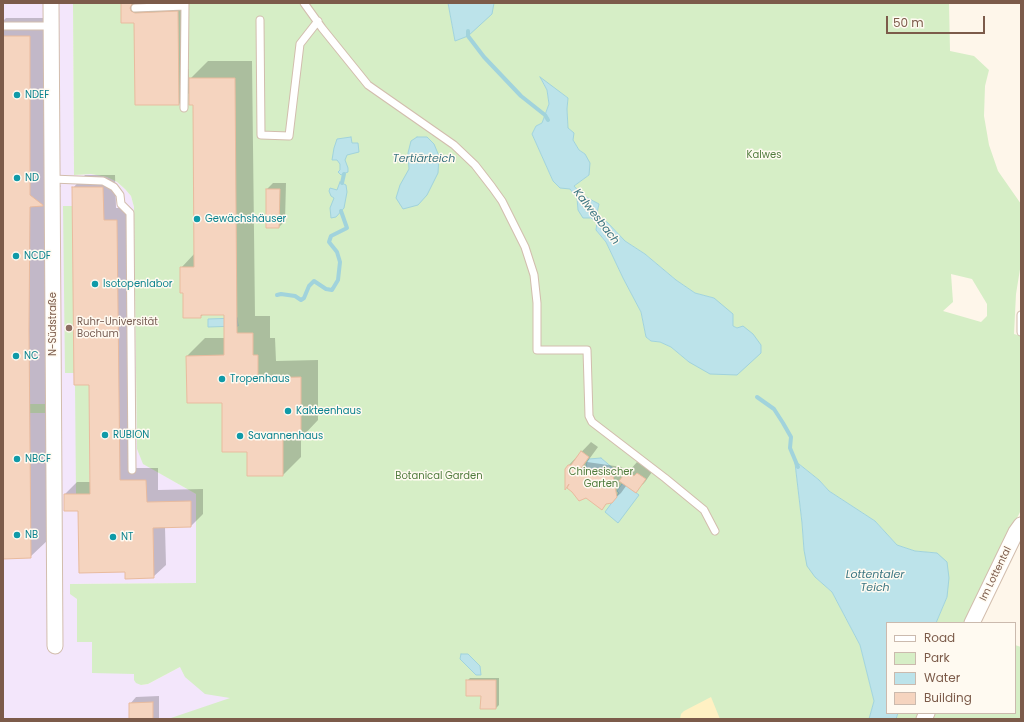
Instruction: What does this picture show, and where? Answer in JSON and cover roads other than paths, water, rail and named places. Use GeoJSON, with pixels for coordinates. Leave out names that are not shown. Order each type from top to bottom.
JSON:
{"type":"FeatureCollection","features":[{"type":"Feature","properties":{"kind":"street","name":"N-Südstraße"},"geometry":{"type":"LineString","coordinates":[[51,3],[55,646]]}},
{"type":"Feature","properties":{"kind":"street","name":"Im Lottental"},"geometry":{"type":"LineString","coordinates":[[972,622],[1016,532],[1021,525]]}},
{"type":"Feature","properties":{"kind":"lane"},"geometry":{"type":"LineString","coordinates":[[304,3],[368,85],[454,145],[475,165],[502,201],[525,247],[534,275],[537,303],[537,350],[587,350],[589,416],[592,422],[704,510],[715,531]]}},
{"type":"Feature","properties":{"kind":"lane"},"geometry":{"type":"LineString","coordinates":[[135,8],[185,4],[184,108]]}},
{"type":"Feature","properties":{"kind":"lane"},"geometry":{"type":"LineString","coordinates":[[260,20],[261,136],[289,136],[300,44],[318,22]]}},
{"type":"Feature","properties":{"kind":"lane"},"geometry":{"type":"LineString","coordinates":[[3,26],[50,26]]}},
{"type":"Feature","properties":{"kind":"lane"},"geometry":{"type":"LineString","coordinates":[[52,179],[103,181],[114,187],[120,195],[121,204],[130,213],[132,470]]}},
{"type":"Feature","properties":{"kind":"lane"},"geometry":{"type":"LineString","coordinates":[[1021,315],[1021,332]]}},
{"type":"Feature","properties":{"kind":"water"},"geometry":{"type":"Polygon","coordinates":[[[448,3],[494,3],[492,14],[468,36],[455,41],[448,3]]]}},
{"type":"Feature","properties":{"kind":"water"},"geometry":{"type":"Polygon","coordinates":[[[540,77],[568,98],[568,128],[574,133],[573,140],[579,150],[585,154],[590,163],[589,175],[574,186],[582,195],[599,204],[597,213],[601,220],[607,222],[625,241],[645,254],[676,280],[695,293],[714,298],[733,314],[733,326],[737,328],[743,326],[753,334],[761,345],[761,353],[737,375],[710,374],[689,362],[671,347],[660,342],[651,341],[646,337],[641,312],[606,242],[596,230],[597,223],[591,218],[583,218],[578,210],[577,198],[570,189],[560,188],[553,181],[532,134],[536,126],[542,123],[549,104],[547,90],[540,77]]]}},
{"type":"Feature","properties":{"kind":"water"},"geometry":{"type":"Polygon","coordinates":[[[351,137],[352,143],[358,143],[359,152],[347,155],[345,160],[348,172],[341,175],[338,172],[340,170],[340,164],[337,160],[332,160],[334,148],[337,139],[351,137]]]}},
{"type":"Feature","properties":{"kind":"water","name":"Tertiärteich"},"geometry":{"type":"Polygon","coordinates":[[[417,137],[427,137],[434,144],[439,156],[438,173],[427,195],[418,205],[403,209],[396,198],[400,185],[409,169],[408,153],[411,141],[417,137]]]}},
{"type":"Feature","properties":{"kind":"water"},"geometry":{"type":"Polygon","coordinates":[[[340,182],[346,185],[347,192],[344,208],[336,217],[331,218],[330,208],[334,198],[331,196],[329,191],[330,188],[337,190],[340,182]]]}},
{"type":"Feature","properties":{"kind":"water"},"geometry":{"type":"Polygon","coordinates":[[[237,318],[238,326],[208,327],[208,319],[237,318]]]}},
{"type":"Feature","properties":{"kind":"water"},"geometry":{"type":"Polygon","coordinates":[[[601,458],[615,470],[613,474],[607,474],[606,478],[616,485],[612,490],[572,468],[580,465],[584,469],[589,459],[601,458]]]}},
{"type":"Feature","properties":{"kind":"water","name":"Lottentaler Teich"},"geometry":{"type":"Polygon","coordinates":[[[795,463],[799,464],[819,480],[829,491],[875,521],[897,545],[915,551],[937,553],[947,562],[949,578],[947,597],[936,622],[886,622],[886,714],[898,714],[896,719],[869,719],[874,701],[860,645],[832,592],[815,577],[807,566],[795,463]]]}},
{"type":"Feature","properties":{"kind":"water"},"geometry":{"type":"Polygon","coordinates":[[[627,477],[627,486],[639,495],[618,523],[605,512],[619,493],[617,491],[627,477]]]}},
{"type":"Feature","properties":{"kind":"water"},"geometry":{"type":"Polygon","coordinates":[[[461,654],[468,654],[480,666],[481,675],[476,675],[460,659],[461,654]]]}},
{"type":"Feature","properties":{"kind":"waterway","name":"Kalwesbach"},"geometry":{"type":"LineString","coordinates":[[468,31],[468,36],[484,57],[521,96],[545,115],[548,120]]}},
{"type":"Feature","properties":{"kind":"waterway"},"geometry":{"type":"LineString","coordinates":[[342,183],[344,174]]}},
{"type":"Feature","properties":{"kind":"waterway"},"geometry":{"type":"LineString","coordinates":[[277,295],[281,294],[295,296],[301,300],[304,298],[309,286],[314,281],[326,289],[332,290],[338,280],[340,262],[337,252],[329,242],[331,236],[347,228],[341,211]]}},
{"type":"Feature","properties":{"kind":"waterway","name":"Kalwesbach"},"geometry":{"type":"LineString","coordinates":[[757,397],[774,409],[783,423],[791,437],[790,448],[798,467]]}},
{"type":"Feature","properties":{"kind":"place","name":"NDEF"},"geometry":{"type":"Point","coordinates":[17,95]}},
{"type":"Feature","properties":{"kind":"place","name":"ND"},"geometry":{"type":"Point","coordinates":[17,178]}},
{"type":"Feature","properties":{"kind":"place","name":"Gewächshäuser"},"geometry":{"type":"Point","coordinates":[197,219]}},
{"type":"Feature","properties":{"kind":"place","name":"NCDF"},"geometry":{"type":"Point","coordinates":[16,256]}},
{"type":"Feature","properties":{"kind":"place","name":"Isotopenlabor"},"geometry":{"type":"Point","coordinates":[95,284]}},
{"type":"Feature","properties":{"kind":"place","name":"Ruhr-Universität Bochum"},"geometry":{"type":"Point","coordinates":[69,328]}},
{"type":"Feature","properties":{"kind":"place","name":"NC"},"geometry":{"type":"Point","coordinates":[16,356]}},
{"type":"Feature","properties":{"kind":"place","name":"Tropenhaus"},"geometry":{"type":"Point","coordinates":[222,379]}},
{"type":"Feature","properties":{"kind":"place","name":"Kakteenhaus"},"geometry":{"type":"Point","coordinates":[288,411]}},
{"type":"Feature","properties":{"kind":"place","name":"RUBION"},"geometry":{"type":"Point","coordinates":[105,435]}},
{"type":"Feature","properties":{"kind":"place","name":"Savannenhaus"},"geometry":{"type":"Point","coordinates":[240,436]}},
{"type":"Feature","properties":{"kind":"place","name":"NBCF"},"geometry":{"type":"Point","coordinates":[17,459]}},
{"type":"Feature","properties":{"kind":"place","name":"NB"},"geometry":{"type":"Point","coordinates":[17,535]}},
{"type":"Feature","properties":{"kind":"place","name":"NT"},"geometry":{"type":"Point","coordinates":[113,537]}},
{"type":"Feature","properties":{"kind":"park label","name":"Kalwes"},"geometry":{"type":"Point","coordinates":[764,155]}},
{"type":"Feature","properties":{"kind":"park label","name":"Botanical Garden"},"geometry":{"type":"Point","coordinates":[439,476]}},
{"type":"Feature","properties":{"kind":"park label","name":"Chinesischer Garten"},"geometry":{"type":"Point","coordinates":[601,478]}}]}
